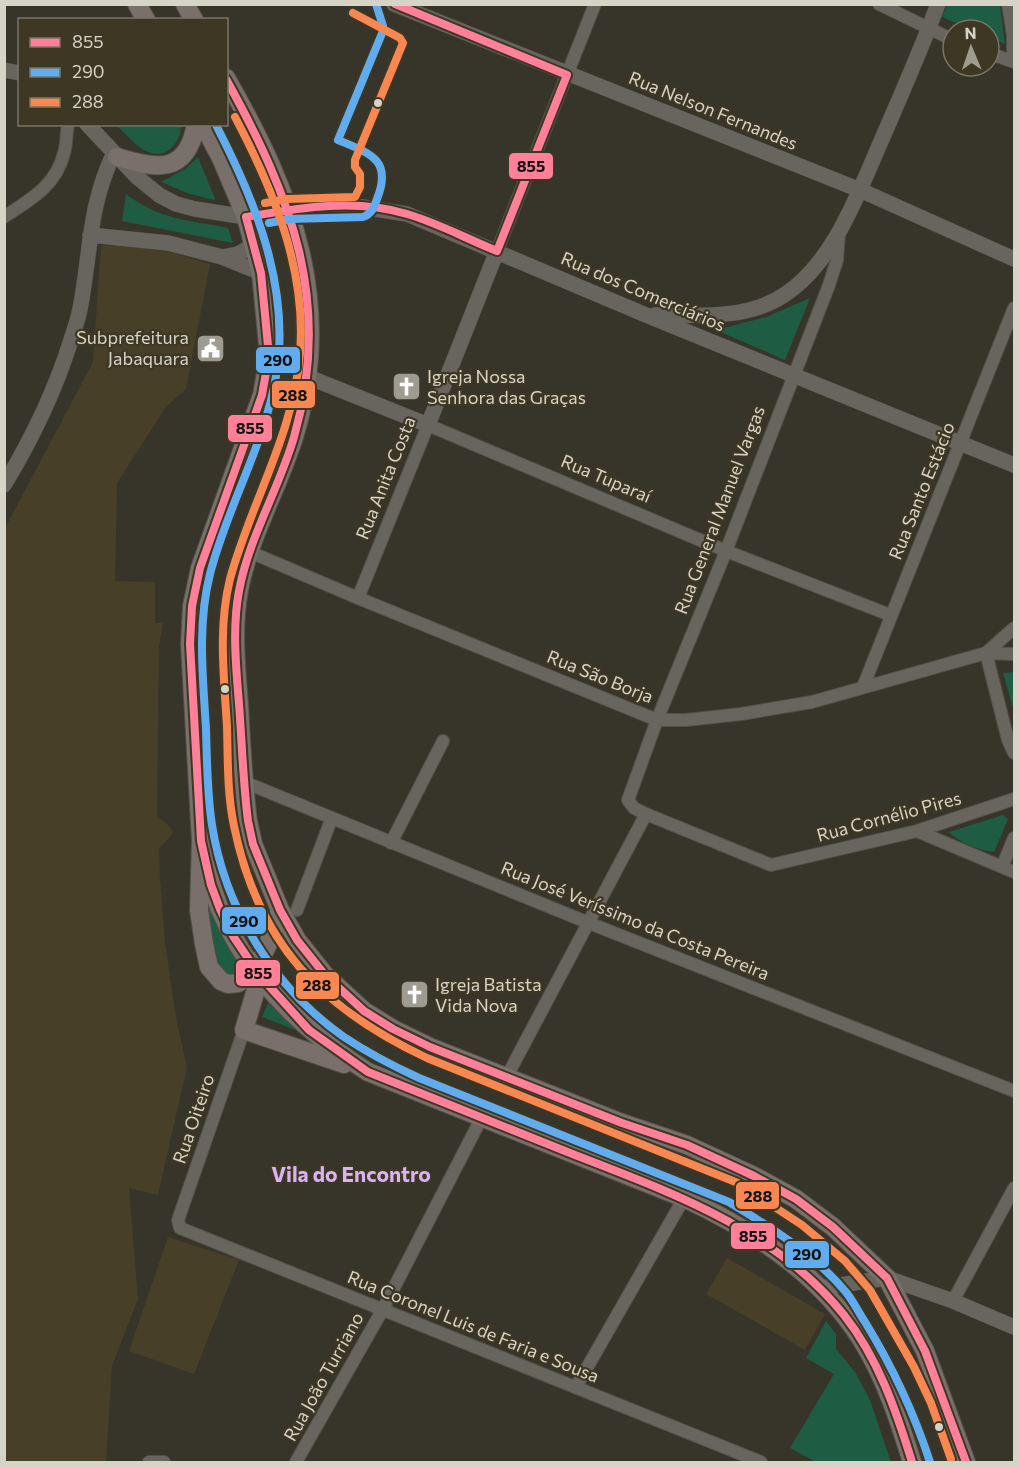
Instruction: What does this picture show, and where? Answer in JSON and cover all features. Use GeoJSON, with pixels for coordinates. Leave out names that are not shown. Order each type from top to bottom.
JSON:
{"type":"FeatureCollection","features":[{"type":"Feature","properties":{"kind":"main road"},"geometry":{"type":"LineString","coordinates":[[137,4],[145,18]]}},
{"type":"Feature","properties":{"kind":"main road"},"geometry":{"type":"LineString","coordinates":[[185,4],[193,18]]}},
{"type":"Feature","properties":{"kind":"main road"},"geometry":{"type":"LineString","coordinates":[[228,81],[257,132],[289,209],[306,280],[310,315],[308,377],[294,438],[250,552],[239,588],[235,620],[248,821],[253,844],[288,910],[297,940],[341,991],[364,1011],[393,1029],[506,1078],[622,1123],[687,1145],[754,1176],[796,1199],[833,1227],[887,1278],[925,1352],[966,1462]]}},
{"type":"Feature","properties":{"kind":"main road"},"geometry":{"type":"LineString","coordinates":[[116,155],[153,166],[173,163],[181,158],[192,142],[196,126]]}},
{"type":"Feature","properties":{"kind":"main road"},"geometry":{"type":"LineString","coordinates":[[205,126],[246,217],[254,245],[261,273],[268,356],[262,395],[200,568],[192,606],[190,644],[201,841],[200,910],[209,967],[215,976],[228,984],[257,973]]}},
{"type":"Feature","properties":{"kind":"main road"},"geometry":{"type":"LineString","coordinates":[[201,841],[211,885],[220,909],[233,936],[257,973],[309,1030],[336,1052],[368,1072]]}},
{"type":"Feature","properties":{"kind":"main road"},"geometry":{"type":"LineString","coordinates":[[288,910],[268,944],[257,973],[244,1030],[368,1072],[684,1198],[723,1216],[767,1242],[820,1288],[861,1339],[876,1365],[894,1407],[912,1462]]}},
{"type":"Feature","properties":{"kind":"street","name":"Rua Nelson Fernandes"},"geometry":{"type":"LineString","coordinates":[[394,4],[567,75],[860,190],[1014,259]]}},
{"type":"Feature","properties":{"kind":"street","name":"Rua Anita Costa"},"geometry":{"type":"LineString","coordinates":[[358,598],[596,4]]}},
{"type":"Feature","properties":{"kind":"street"},"geometry":{"type":"LineString","coordinates":[[879,4],[941,34]]}},
{"type":"Feature","properties":{"kind":"street"},"geometry":{"type":"LineString","coordinates":[[646,315],[723,314],[762,306],[783,296],[802,281],[839,232],[860,190],[938,4]]}},
{"type":"Feature","properties":{"kind":"street"},"geometry":{"type":"LineString","coordinates":[[1008,4],[1014,62]]}},
{"type":"Feature","properties":{"kind":"street"},"geometry":{"type":"LineString","coordinates":[[4,217],[52,181],[64,156],[68,126]]}},
{"type":"Feature","properties":{"kind":"street","name":"Rua dos Comerciários"},"geometry":{"type":"LineString","coordinates":[[89,126],[159,195],[176,204],[246,217],[289,209],[362,207],[407,214],[646,315],[1014,465]]}},
{"type":"Feature","properties":{"kind":"street"},"geometry":{"type":"LineString","coordinates":[[4,485],[21,458],[53,392],[67,351],[80,311],[90,235],[100,186],[116,155]]}},
{"type":"Feature","properties":{"kind":"street","name":"Rua General Manuel Vargas"},"geometry":{"type":"LineString","coordinates":[[646,814],[634,808],[628,800],[657,720],[726,551],[837,260],[839,232]]}},
{"type":"Feature","properties":{"kind":"street"},"geometry":{"type":"LineString","coordinates":[[90,235],[168,243],[222,257],[261,273]]}},
{"type":"Feature","properties":{"kind":"street"},"geometry":{"type":"LineString","coordinates":[[222,257],[238,254],[254,245]]}},
{"type":"Feature","properties":{"kind":"street","name":"Rua Santo Estácio"},"geometry":{"type":"LineString","coordinates":[[863,687],[962,444],[1014,308]]}},
{"type":"Feature","properties":{"kind":"street","name":"Rua Tuparaí"},"geometry":{"type":"LineString","coordinates":[[308,377],[428,425],[726,551],[891,615]]}},
{"type":"Feature","properties":{"kind":"street","name":"Rua São Borja"},"geometry":{"type":"LineString","coordinates":[[250,552],[657,720],[686,720],[741,714],[812,702],[986,653],[1014,628]]}},
{"type":"Feature","properties":{"kind":"street"},"geometry":{"type":"LineString","coordinates":[[1014,654],[986,653],[1008,740],[1014,753]]}},
{"type":"Feature","properties":{"kind":"street"},"geometry":{"type":"LineString","coordinates":[[391,843],[444,741]]}},
{"type":"Feature","properties":{"kind":"street","name":"Rua José Veríssimo da Costa Pereira"},"geometry":{"type":"LineString","coordinates":[[244,782],[589,923],[1014,1091]]}},
{"type":"Feature","properties":{"kind":"street","name":"Rua Cornélio Pires"},"geometry":{"type":"LineString","coordinates":[[646,814],[771,865],[917,831],[1014,799]]}},
{"type":"Feature","properties":{"kind":"street"},"geometry":{"type":"LineString","coordinates":[[506,1078],[646,814]]}},
{"type":"Feature","properties":{"kind":"street"},"geometry":{"type":"LineString","coordinates":[[288,910],[331,819]]}},
{"type":"Feature","properties":{"kind":"street"},"geometry":{"type":"LineString","coordinates":[[917,831],[1014,872]]}},
{"type":"Feature","properties":{"kind":"street"},"geometry":{"type":"LineString","coordinates":[[1002,867],[1014,838]]}},
{"type":"Feature","properties":{"kind":"street","name":"Rua Oiteiro"},"geometry":{"type":"LineString","coordinates":[[178,1220],[244,1030]]}},
{"type":"Feature","properties":{"kind":"street","name":"Rua João Turriano"},"geometry":{"type":"LineString","coordinates":[[296,1462],[383,1309],[482,1117]]}},
{"type":"Feature","properties":{"kind":"street"},"geometry":{"type":"LineString","coordinates":[[953,1301],[1014,1188]]}},
{"type":"Feature","properties":{"kind":"street"},"geometry":{"type":"LineString","coordinates":[[576,1387],[684,1198]]}},
{"type":"Feature","properties":{"kind":"street","name":"Rua Coronel Luis de Faria e Sousa"},"geometry":{"type":"LineString","coordinates":[[178,1220],[178,1225],[184,1231],[761,1462]]}},
{"type":"Feature","properties":{"kind":"street"},"geometry":{"type":"LineString","coordinates":[[820,1288],[887,1278],[953,1301],[1014,1327]]}},
{"type":"Feature","properties":{"kind":"street"},"geometry":{"type":"LineString","coordinates":[[149,1462],[164,1462]]}},
{"type":"Feature","properties":{"kind":"shaded area"},"geometry":{"type":"Polygon","coordinates":[[[101,245],[136,247],[174,253],[210,264],[186,389],[166,407],[117,483],[115,581],[155,582],[155,623],[163,623],[159,646],[157,817],[174,832],[159,849],[160,879],[165,942],[176,1018],[187,1067],[158,1195],[129,1188],[138,1299],[112,1366],[106,1462],[5,1462],[5,528],[93,362],[101,245]]]}},
{"type":"Feature","properties":{"kind":"shaded area"},"geometry":{"type":"Polygon","coordinates":[[[168,1237],[239,1260],[194,1374],[129,1351],[168,1237]]]}},
{"type":"Feature","properties":{"kind":"shaded area"},"geometry":{"type":"Polygon","coordinates":[[[727,1258],[825,1314],[805,1350],[706,1294],[727,1258]]]}},
{"type":"Feature","properties":{"kind":"green space"},"geometry":{"type":"Polygon","coordinates":[[[947,5],[1000,5],[1005,44],[1001,42],[1001,18],[942,17],[947,5]]]}},
{"type":"Feature","properties":{"kind":"green space"},"geometry":{"type":"Polygon","coordinates":[[[117,126],[181,126],[174,145],[161,153],[154,154],[133,142],[117,126]]]}},
{"type":"Feature","properties":{"kind":"green space"},"geometry":{"type":"Polygon","coordinates":[[[198,157],[214,200],[190,194],[161,182],[185,169],[198,157]]]}},
{"type":"Feature","properties":{"kind":"green space"},"geometry":{"type":"Polygon","coordinates":[[[126,194],[163,214],[228,228],[233,243],[122,221],[126,194]]]}},
{"type":"Feature","properties":{"kind":"green space"},"geometry":{"type":"Polygon","coordinates":[[[810,298],[785,360],[716,330],[766,317],[810,298]]]}},
{"type":"Feature","properties":{"kind":"green space"},"geometry":{"type":"Polygon","coordinates":[[[1014,672],[1014,711],[1003,673],[1014,672]]]}},
{"type":"Feature","properties":{"kind":"green space"},"geometry":{"type":"Polygon","coordinates":[[[1003,815],[1008,819],[994,852],[970,845],[949,832],[1003,815]]]}},
{"type":"Feature","properties":{"kind":"green space"},"geometry":{"type":"Polygon","coordinates":[[[208,905],[239,965],[237,972],[230,975],[222,973],[219,964],[208,905]]]}},
{"type":"Feature","properties":{"kind":"green space"},"geometry":{"type":"Polygon","coordinates":[[[268,1003],[298,1031],[262,1017],[268,1003]]]}},
{"type":"Feature","properties":{"kind":"green space"},"geometry":{"type":"Polygon","coordinates":[[[826,1321],[836,1334],[836,1349],[855,1372],[870,1400],[891,1462],[816,1462],[790,1448],[834,1374],[806,1358],[826,1321]]]}},
{"type":"Feature","properties":{"kind":"transit line","name":"290"},"geometry":{"type":"LineString","coordinates":[[269,223],[290,219],[363,217],[369,214],[374,207],[381,186],[380,166],[368,154],[338,140],[383,31],[376,4]]}},
{"type":"Feature","properties":{"kind":"transit line","name":"855"},"geometry":{"type":"LineString","coordinates":[[395,4],[567,75],[497,251],[407,214],[367,206],[326,206],[246,217],[261,273],[269,356],[262,395],[200,568],[192,606],[190,644],[201,841],[211,885],[233,936],[260,976],[309,1030],[368,1072],[682,1198],[753,1236],[786,1258],[844,1315],[867,1349],[885,1385],[912,1462]]}},
{"type":"Feature","properties":{"kind":"transit line","name":"288"},"geometry":{"type":"LineString","coordinates":[[265,203],[288,199],[355,197],[360,187],[360,174],[355,167],[355,160],[403,43],[400,38],[353,13]]}},
{"type":"Feature","properties":{"kind":"transit line","name":"855"},"geometry":{"type":"LineString","coordinates":[[228,83],[270,165],[299,251],[307,295],[309,341],[305,388],[288,456],[244,571],[239,591],[235,633],[248,821],[253,844],[280,910],[297,940],[325,975],[364,1011],[393,1029],[430,1047],[622,1123],[687,1145],[754,1176],[796,1199],[833,1227],[887,1278],[925,1351],[966,1462]]}},
{"type":"Feature","properties":{"kind":"transit line","name":"288"},"geometry":{"type":"LineString","coordinates":[[235,117],[262,173],[284,231],[293,261],[301,322],[300,353],[289,412],[230,579],[224,615],[223,671],[230,801],[245,868],[259,905],[278,938],[300,967],[326,994],[389,1039],[427,1058],[738,1183],[802,1225],[845,1261],[870,1290],[914,1367],[931,1403],[951,1459]]}},
{"type":"Feature","properties":{"kind":"transit line","name":"290"},"geometry":{"type":"LineString","coordinates":[[217,127],[242,180],[263,235],[271,263],[279,321],[279,351],[269,409],[218,546],[203,613],[203,671],[210,813],[228,887],[241,916],[275,971],[296,995],[319,1017],[362,1048],[419,1078],[729,1202],[776,1231],[805,1253],[820,1265],[851,1298],[902,1390],[930,1462]]}},
{"type":"Feature","properties":{"kind":"place","name":"Subprefeitura Jabaquara"},"geometry":{"type":"Point","coordinates":[210,348]}},
{"type":"Feature","properties":{"kind":"place","name":"Igreja Nossa Senhora das Graças"},"geometry":{"type":"Point","coordinates":[406,387]}},
{"type":"Feature","properties":{"kind":"place","name":"Igreja Batista Vida Nova"},"geometry":{"type":"Point","coordinates":[414,995]}},
{"type":"Feature","properties":{"kind":"district","name":"Vila do Encontro"},"geometry":{"type":"Point","coordinates":[351,1175]}}]}
